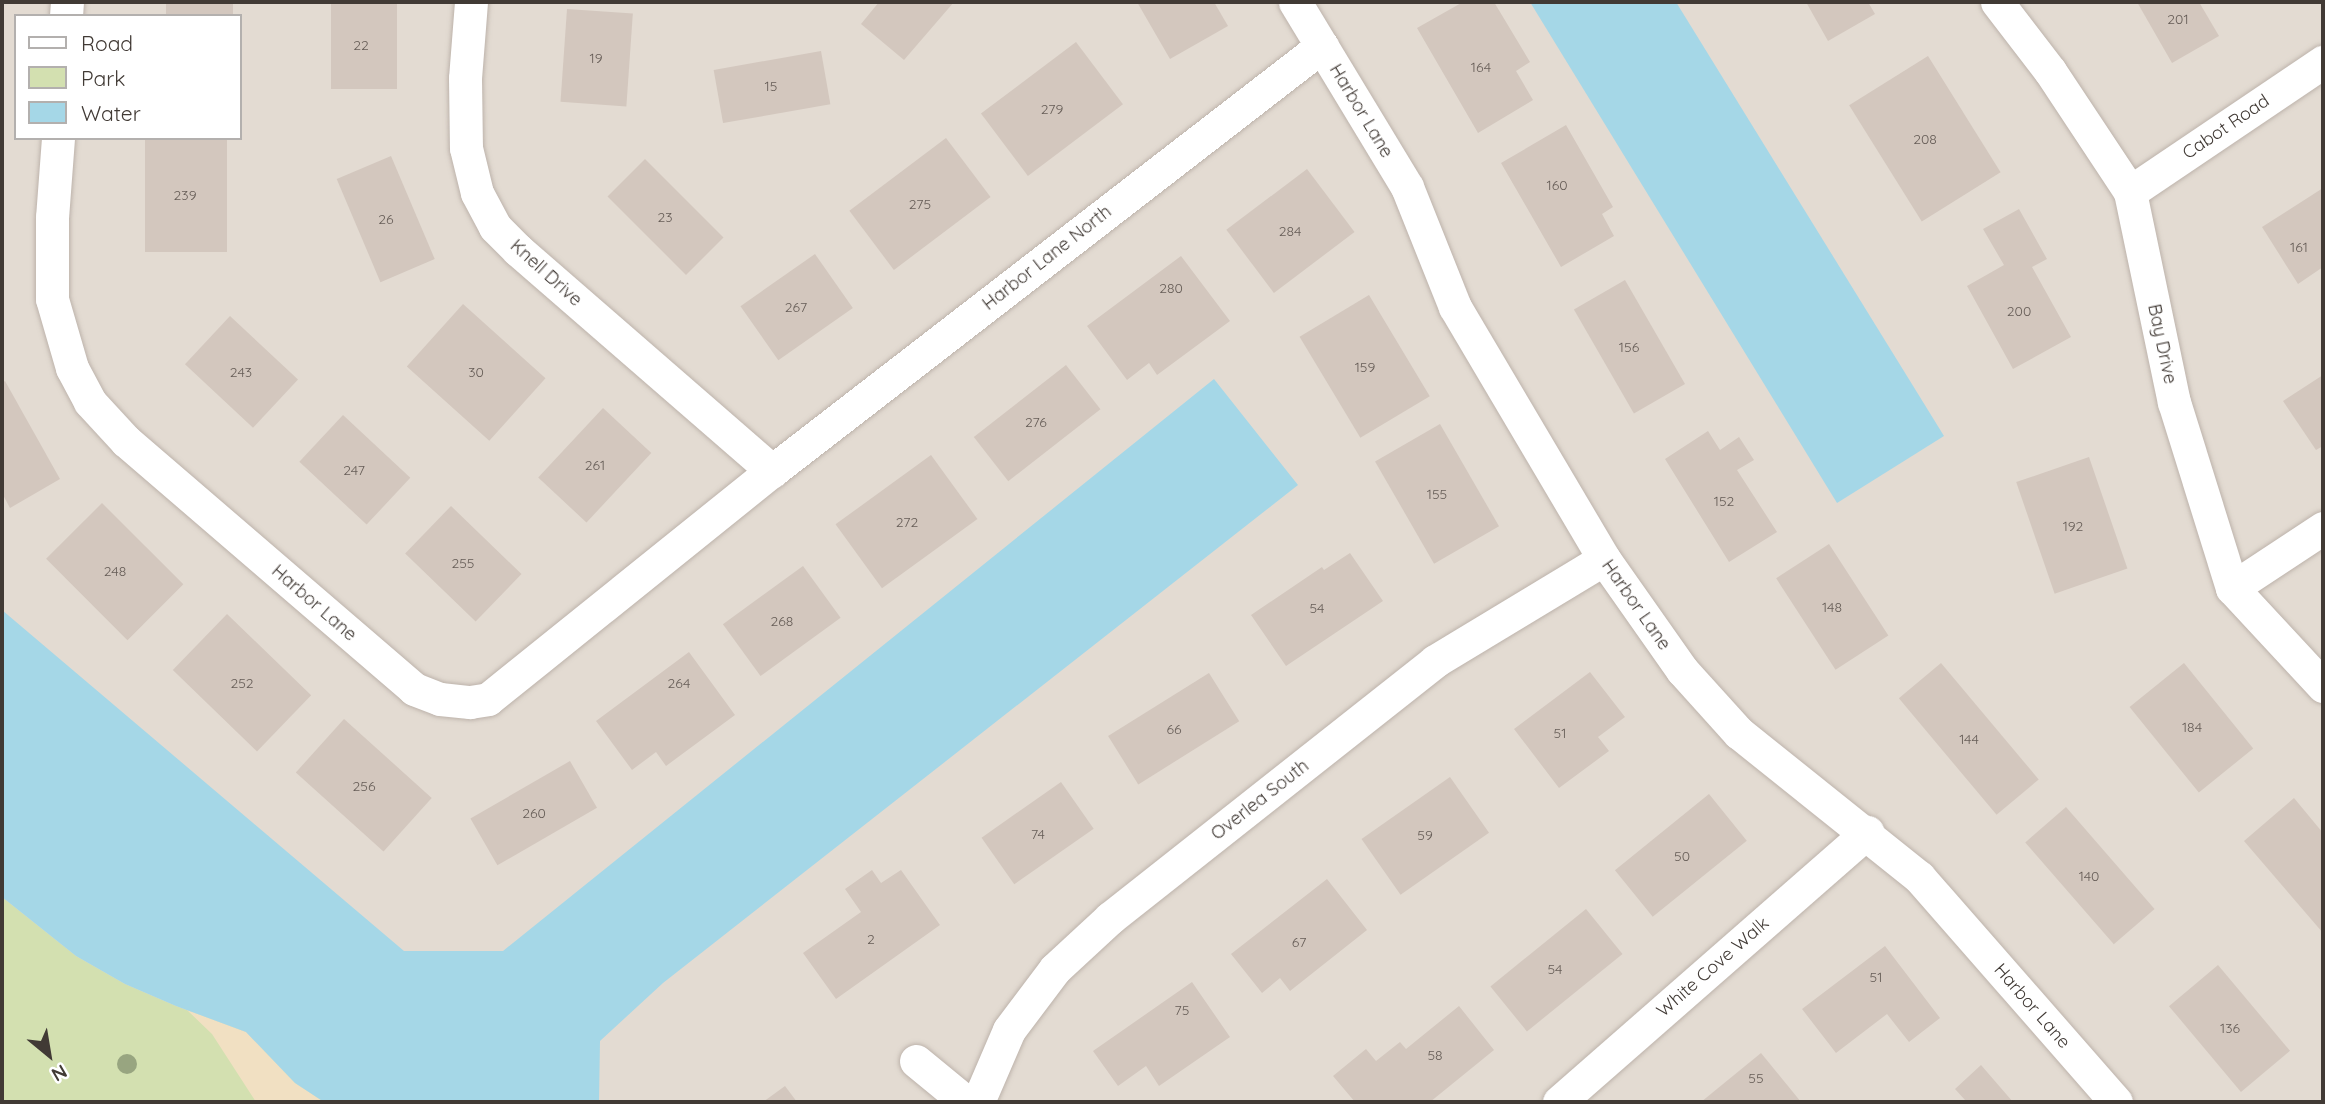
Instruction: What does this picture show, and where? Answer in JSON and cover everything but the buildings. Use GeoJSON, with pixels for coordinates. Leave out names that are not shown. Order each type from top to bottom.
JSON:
{"type":"FeatureCollection","features":[{"type":"Feature","properties":{"kind":"street","name":"Knell Drive"},"geometry":{"type":"LineString","coordinates":[[471,2],[465,79],[466,148],[477,193],[495,226],[772,471]]}},
{"type":"Feature","properties":{"kind":"street","name":"Harbor Lane"},"geometry":{"type":"LineString","coordinates":[[1295,2],[1407,187],[1455,307],[1604,559],[1682,670],[1709,704],[1739,733],[1867,832],[1919,877],[2116,1102]]}},
{"type":"Feature","properties":{"kind":"street","name":"Bay Drive"},"geometry":{"type":"LineString","coordinates":[[1997,2],[2050,71],[2130,192],[2174,402],[2232,588],[2323,686]]}},
{"type":"Feature","properties":{"kind":"street","name":"Harbor Lane North"},"geometry":{"type":"LineString","coordinates":[[772,471],[1322,46]]}},
{"type":"Feature","properties":{"kind":"street","name":"Cabot Road"},"geometry":{"type":"LineString","coordinates":[[2130,192],[2323,62]]}},
{"type":"Feature","properties":{"kind":"street","name":"Harbor Lane"},"geometry":{"type":"LineString","coordinates":[[58,140],[52,217],[52,299],[72,368],[90,402],[126,441],[414,689],[440,699],[470,702],[488,699],[772,471]]}},
{"type":"Feature","properties":{"kind":"street"},"geometry":{"type":"LineString","coordinates":[[2232,588],[2323,528]]}},
{"type":"Feature","properties":{"kind":"street","name":"Overlea South"},"geometry":{"type":"LineString","coordinates":[[978,1102],[1009,1030],[1055,969],[1110,918],[1435,661],[1604,559]]}},
{"type":"Feature","properties":{"kind":"street","name":"White Cove Walk"},"geometry":{"type":"LineString","coordinates":[[1559,1102],[1867,832]]}},
{"type":"Feature","properties":{"kind":"street"},"geometry":{"type":"LineString","coordinates":[[916,1061],[966,1102]]}},
{"type":"Feature","properties":{"kind":"shaded area"},"geometry":{"type":"Polygon","coordinates":[[[2,2],[2323,2],[2323,1102],[2,1102],[2,2]]]}},
{"type":"Feature","properties":{"kind":"green space"},"geometry":{"type":"Polygon","coordinates":[[[2,897],[76,956],[125,984],[246,1032],[295,1083],[324,1102],[2,1102],[2,897]]]}},
{"type":"Feature","properties":{"kind":"sand"},"geometry":{"type":"Polygon","coordinates":[[[187,1010],[246,1032],[295,1083],[324,1102],[256,1102],[212,1034],[187,1010]]]}},
{"type":"Feature","properties":{"kind":"water"},"geometry":{"type":"Polygon","coordinates":[[[1530,2],[1676,2],[1944,436],[1837,503],[1530,2]]]}},
{"type":"Feature","properties":{"kind":"water"},"geometry":{"type":"Polygon","coordinates":[[[1214,379],[1298,485],[663,983],[600,1041],[599,1102],[324,1102],[295,1083],[246,1032],[125,984],[76,956],[2,897],[2,610],[404,951],[503,951],[1214,379]]]}}]}
